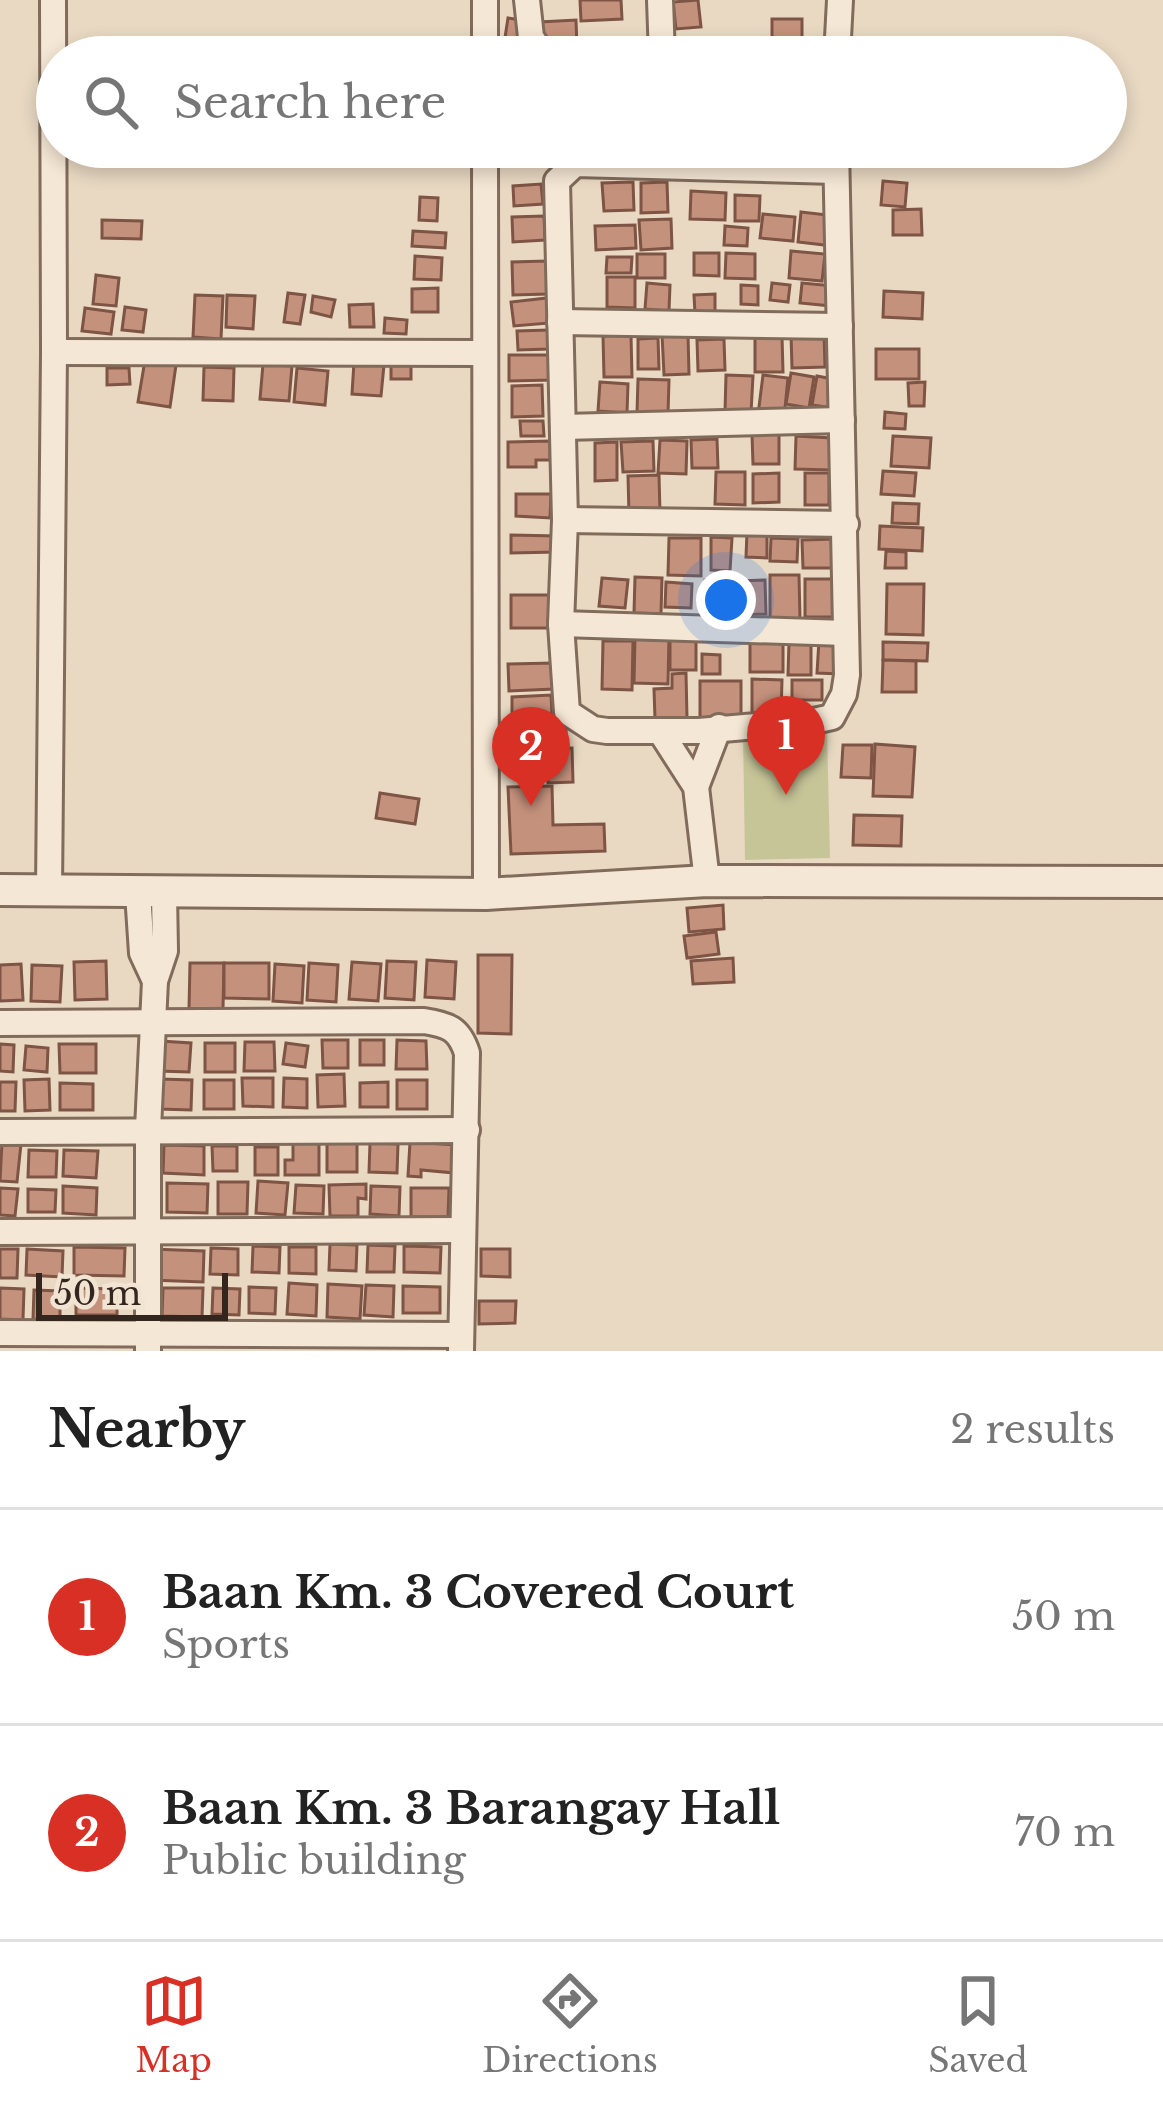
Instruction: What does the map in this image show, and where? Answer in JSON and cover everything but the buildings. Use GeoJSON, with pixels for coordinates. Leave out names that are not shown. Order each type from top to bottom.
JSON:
{"type":"FeatureCollection","features":[{"type":"Feature","properties":{"kind":"street"},"geometry":{"type":"LineString","coordinates":[[52,0],[52,36]]}},
{"type":"Feature","properties":{"kind":"street"},"geometry":{"type":"LineString","coordinates":[[485,0],[485,36]]}},
{"type":"Feature","properties":{"kind":"street"},"geometry":{"type":"LineString","coordinates":[[527,0],[531,36]]}},
{"type":"Feature","properties":{"kind":"street"},"geometry":{"type":"LineString","coordinates":[[660,0],[661,36]]}},
{"type":"Feature","properties":{"kind":"street"},"geometry":{"type":"LineString","coordinates":[[838,36],[840,0]]}},
{"type":"Feature","properties":{"kind":"street"},"geometry":{"type":"LineString","coordinates":[[49,891],[53,168]]}},
{"type":"Feature","properties":{"kind":"street"},"geometry":{"type":"LineString","coordinates":[[485,168],[486,894]]}},
{"type":"Feature","properties":{"kind":"street"},"geometry":{"type":"LineString","coordinates":[[571,168],[557,182],[565,520],[561,624],[567,712],[592,728],[660,731],[832,716],[839,708],[847,675],[846,524],[835,168]]}},
{"type":"Feature","properties":{"kind":"street"},"geometry":{"type":"LineString","coordinates":[[560,322],[840,326]]}},
{"type":"Feature","properties":{"kind":"street"},"geometry":{"type":"LineString","coordinates":[[54,352],[485,353]]}},
{"type":"Feature","properties":{"kind":"street"},"geometry":{"type":"LineString","coordinates":[[562,427],[842,420]]}},
{"type":"Feature","properties":{"kind":"street"},"geometry":{"type":"LineString","coordinates":[[565,520],[846,524]]}},
{"type":"Feature","properties":{"kind":"street"},"geometry":{"type":"LineString","coordinates":[[561,624],[846,633]]}},
{"type":"Feature","properties":{"kind":"street"},"geometry":{"type":"LineString","coordinates":[[696,787],[719,728]]}},
{"type":"Feature","properties":{"kind":"street"},"geometry":{"type":"LineString","coordinates":[[660,731],[696,787],[706,881]]}},
{"type":"Feature","properties":{"kind":"street"},"geometry":{"type":"LineString","coordinates":[[0,890],[486,894],[706,881],[1163,882]]}},
{"type":"Feature","properties":{"kind":"street"},"geometry":{"type":"LineString","coordinates":[[148,1342],[148,1130],[155,981],[165,951],[151,893]]}},
{"type":"Feature","properties":{"kind":"street"},"geometry":{"type":"LineString","coordinates":[[0,1023],[424,1021],[457,1030],[467,1053],[461,1343],[148,1342],[0,1333]]}},
{"type":"Feature","properties":{"kind":"street"},"geometry":{"type":"LineString","coordinates":[[0,1132],[467,1130]]}},
{"type":"Feature","properties":{"kind":"street"},"geometry":{"type":"LineString","coordinates":[[0,1232],[462,1230]]}},
{"type":"Feature","properties":{"kind":"green space"},"geometry":{"type":"Polygon","coordinates":[[[827,731],[830,858],[745,860],[743,733],[827,731]]]}},
{"type":"Feature","properties":{"kind":"place","name":"Baan Km. 3 Covered Court"},"geometry":{"type":"Point","coordinates":[786,795]}},
{"type":"Feature","properties":{"kind":"place","name":"Baan Km. 3 Barangay Hall"},"geometry":{"type":"Point","coordinates":[531,806]}}]}
